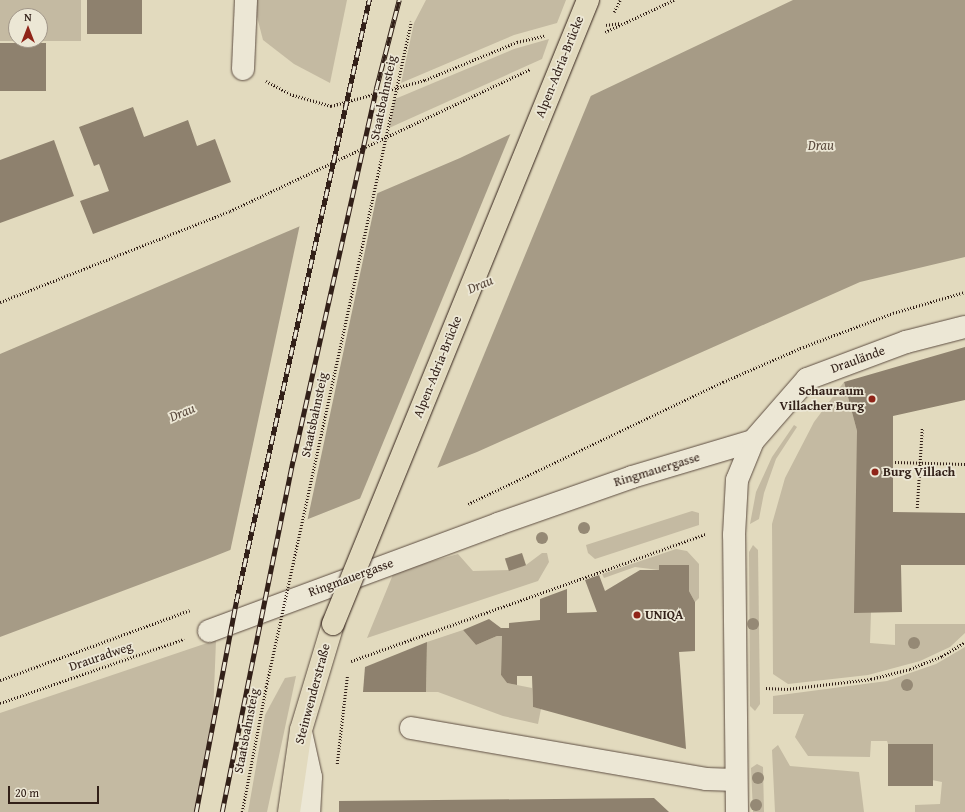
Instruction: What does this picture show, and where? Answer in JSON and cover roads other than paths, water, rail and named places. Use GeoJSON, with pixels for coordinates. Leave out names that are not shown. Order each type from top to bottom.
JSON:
{"type":"FeatureCollection","features":[{"type":"Feature","properties":{"kind":"main road","name":"Alpen-Adria-Brücke"},"geometry":{"type":"LineString","coordinates":[[333,624],[588,0]]}},
{"type":"Feature","properties":{"kind":"main road","name":"Steinwenderstraße"},"geometry":{"type":"LineString","coordinates":[[289,812],[301,730],[333,624]]}},
{"type":"Feature","properties":{"kind":"street"},"geometry":{"type":"LineString","coordinates":[[243,69],[246,0]]}},
{"type":"Feature","properties":{"kind":"street","name":"Draulände"},"geometry":{"type":"LineString","coordinates":[[754,441],[807,379],[906,342],[965,327]]}},
{"type":"Feature","properties":{"kind":"street"},"geometry":{"type":"LineString","coordinates":[[737,812],[734,535],[737,480],[754,441]]}},
{"type":"Feature","properties":{"kind":"street","name":"Ringmauergasse"},"geometry":{"type":"LineString","coordinates":[[209,631],[498,524],[632,477],[754,441]]}},
{"type":"Feature","properties":{"kind":"street"},"geometry":{"type":"LineString","coordinates":[[411,728],[706,779],[736,780]]}},
{"type":"Feature","properties":{"kind":"street"},"geometry":{"type":"LineString","coordinates":[[301,730],[311,777],[309,812]]}},
{"type":"Feature","properties":{"kind":"water","name":"Drau"},"geometry":{"type":"Polygon","coordinates":[[[793,0],[965,0],[965,257],[860,282],[477,452],[205,560],[0,637],[0,354],[460,158],[793,0]]]}},
{"type":"Feature","properties":{"kind":"railway"},"geometry":{"type":"LineString","coordinates":[[196,812],[236,602],[369,0]]}},
{"type":"Feature","properties":{"kind":"railway"},"geometry":{"type":"LineString","coordinates":[[222,812],[293,461],[376,89],[399,0]]}},
{"type":"Feature","properties":{"kind":"place","name":"Schauraum Villacher Burg"},"geometry":{"type":"Point","coordinates":[872,399]}},
{"type":"Feature","properties":{"kind":"place","name":"Burg Villach"},"geometry":{"type":"Point","coordinates":[875,472]}},
{"type":"Feature","properties":{"kind":"place","name":"UNIQA"},"geometry":{"type":"Point","coordinates":[637,615]}}]}
